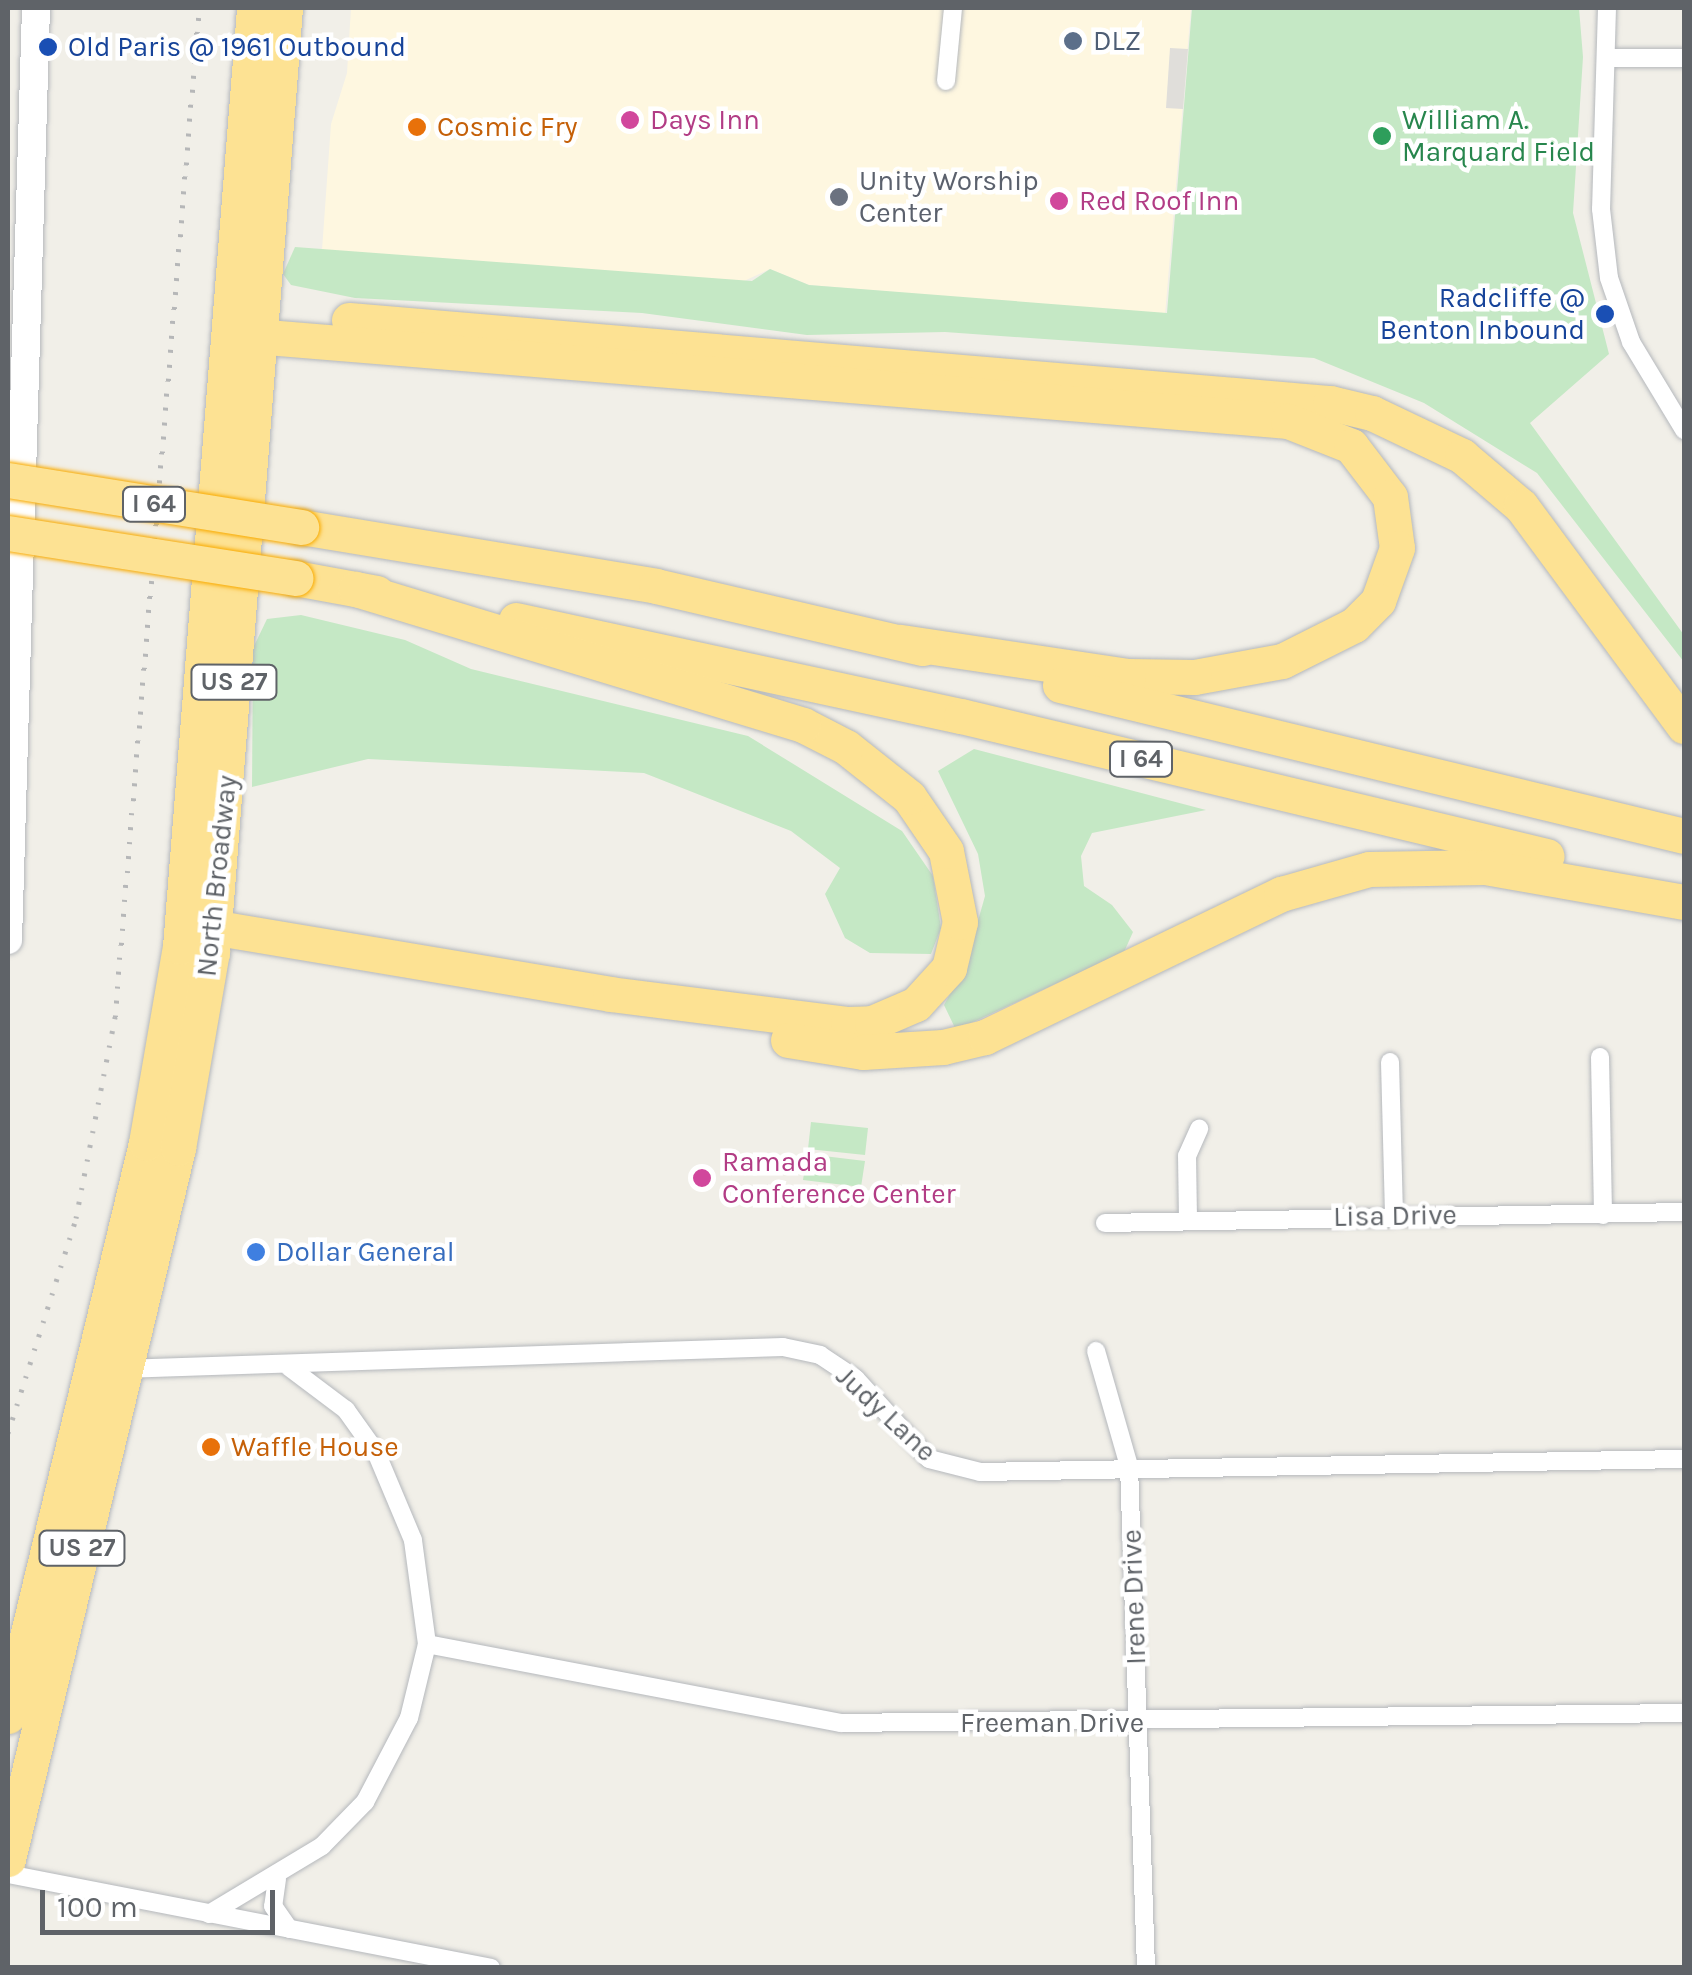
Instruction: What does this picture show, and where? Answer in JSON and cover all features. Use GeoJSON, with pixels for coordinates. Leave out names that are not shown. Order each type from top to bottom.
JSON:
{"type":"FeatureCollection","features":[{"type":"Feature","properties":{"kind":"highway","name":"North Broadway"},"geometry":{"type":"LineString","coordinates":[[246,324],[254,8]]}},
{"type":"Feature","properties":{"kind":"highway","name":"North Broadway"},"geometry":{"type":"LineString","coordinates":[[14,1704],[126,1370],[178,1148],[246,324],[285,8]]}},
{"type":"Feature","properties":{"kind":"highway"},"geometry":{"type":"LineString","coordinates":[[246,324],[1288,421],[1351,446],[1390,497],[1397,548],[1378,601],[1354,626],[1282,661],[1194,677],[1128,676],[900,642]]}},
{"type":"Feature","properties":{"kind":"highway"},"geometry":{"type":"LineString","coordinates":[[246,324],[1330,403],[1372,413],[1462,456],[1510,496],[1684,726]]}},
{"type":"Feature","properties":{"kind":"highway","name":"I 64"},"geometry":{"type":"LineString","coordinates":[[8,480],[656,586],[900,642],[1173,715],[1684,836]]}},
{"type":"Feature","properties":{"kind":"highway","name":"I 64"},"geometry":{"type":"LineString","coordinates":[[8,533],[354,589],[924,708],[1684,889]]}},
{"type":"Feature","properties":{"kind":"highway"},"geometry":{"type":"LineString","coordinates":[[198,938],[848,1024],[872,1022],[916,1004],[936,986],[953,957],[959,895],[946,851],[909,797],[846,747],[804,725],[354,589]]}},
{"type":"Feature","properties":{"kind":"highway"},"geometry":{"type":"LineString","coordinates":[[198,938],[890,1051],[985,1036],[1280,894],[1369,869],[1485,868],[1684,902]]}},
{"type":"Feature","properties":{"kind":"highway","name":"North Broadway"},"geometry":{"type":"LineString","coordinates":[[14,1704],[92,1360],[198,938]]}},
{"type":"Feature","properties":{"kind":"highway","name":"US 27"},"geometry":{"type":"LineString","coordinates":[[8,1859],[14,1704]]}},
{"type":"Feature","properties":{"kind":"street"},"geometry":{"type":"LineString","coordinates":[[8,940],[17,290],[36,8]]}},
{"type":"Feature","properties":{"kind":"street"},"geometry":{"type":"LineString","coordinates":[[946,82],[953,8]]}},
{"type":"Feature","properties":{"kind":"street"},"geometry":{"type":"LineString","coordinates":[[1607,8],[1610,58],[1601,209],[1609,278],[1631,342],[1684,430]]}},
{"type":"Feature","properties":{"kind":"street"},"geometry":{"type":"LineString","coordinates":[[1610,58],[1684,58]]}},
{"type":"Feature","properties":{"kind":"street"},"geometry":{"type":"LineString","coordinates":[[1600,1057],[1602,1215]]}},
{"type":"Feature","properties":{"kind":"street"},"geometry":{"type":"LineString","coordinates":[[1390,1062],[1394,1216]]}},
{"type":"Feature","properties":{"kind":"street"},"geometry":{"type":"LineString","coordinates":[[1188,1219],[1187,1156],[1199,1128]]}},
{"type":"Feature","properties":{"kind":"street","name":"Lisa Drive"},"geometry":{"type":"LineString","coordinates":[[1105,1223],[1684,1212]]}},
{"type":"Feature","properties":{"kind":"street","name":"Judy Lane"},"geometry":{"type":"LineString","coordinates":[[92,1360],[126,1370],[783,1346],[820,1355],[856,1378],[899,1432],[949,1468],[1684,1460]]}},
{"type":"Feature","properties":{"kind":"street","name":"Irene Drive"},"geometry":{"type":"LineString","coordinates":[[1096,1351],[1129,1466],[1146,1968]]}},
{"type":"Feature","properties":{"kind":"street"},"geometry":{"type":"LineString","coordinates":[[209,1914],[276,1879],[322,1846],[365,1802],[409,1718],[427,1644],[414,1540],[376,1452],[346,1410],[288,1366]]}},
{"type":"Feature","properties":{"kind":"street","name":"Freeman Drive"},"geometry":{"type":"LineString","coordinates":[[427,1644],[841,1723],[1139,1724],[1684,1713]]}},
{"type":"Feature","properties":{"kind":"street"},"geometry":{"type":"LineString","coordinates":[[8,1874],[491,1968]]}},
{"type":"Feature","properties":{"kind":"street"},"geometry":{"type":"LineString","coordinates":[[276,1879],[273,1906],[290,1929]]}},
{"type":"Feature","properties":{"kind":"shaded area"},"geometry":{"type":"Polygon","coordinates":[[[351,8],[1191,8],[1165,315],[809,285],[770,269],[744,281],[322,250],[331,124],[347,73],[351,8]]]}},
{"type":"Feature","properties":{"kind":"shaded area"},"geometry":{"type":"Polygon","coordinates":[[[1170,48],[1188,49],[1183,109],[1166,108],[1170,48]]]}},
{"type":"Feature","properties":{"kind":"green space"},"geometry":{"type":"Polygon","coordinates":[[[1192,8],[1579,8],[1583,57],[1573,213],[1609,354],[1530,423],[1684,635],[1684,662],[1537,473],[1424,403],[1314,358],[945,332],[807,335],[642,313],[355,298],[291,285],[283,274],[295,247],[752,281],[770,269],[809,285],[1167,313],[1192,8]]]}},
{"type":"Feature","properties":{"kind":"green space"},"geometry":{"type":"Polygon","coordinates":[[[301,615],[405,640],[471,669],[748,736],[902,831],[933,876],[941,928],[931,954],[870,953],[845,938],[825,894],[840,868],[791,831],[644,773],[368,759],[252,787],[253,648],[267,619],[301,615]]]}},
{"type":"Feature","properties":{"kind":"green space"},"geometry":{"type":"Polygon","coordinates":[[[974,749],[1206,810],[1092,833],[1081,856],[1084,886],[1112,905],[1133,932],[1124,952],[956,1030],[944,1005],[965,967],[985,896],[978,854],[938,771],[974,749]]]}},
{"type":"Feature","properties":{"kind":"green space"},"geometry":{"type":"Polygon","coordinates":[[[811,1122],[868,1128],[865,1155],[808,1149],[811,1122]]]}},
{"type":"Feature","properties":{"kind":"green space"},"geometry":{"type":"Polygon","coordinates":[[[807,1154],[865,1161],[861,1187],[803,1180],[807,1154]]]}},
{"type":"Feature","properties":{"kind":"railway"},"geometry":{"type":"LineString","coordinates":[[8,1433],[76,1218],[115,1017],[199,8]]}},
{"type":"Feature","properties":{"kind":"place","name":"DLZ"},"geometry":{"type":"Point","coordinates":[1073,41]}},
{"type":"Feature","properties":{"kind":"place","name":"Old Paris @ 1961 Outbound"},"geometry":{"type":"Point","coordinates":[48,47]}},
{"type":"Feature","properties":{"kind":"place","name":"Days Inn"},"geometry":{"type":"Point","coordinates":[630,120]}},
{"type":"Feature","properties":{"kind":"place","name":"Cosmic Fry"},"geometry":{"type":"Point","coordinates":[417,127]}},
{"type":"Feature","properties":{"kind":"place","name":"William A. Marquard Field"},"geometry":{"type":"Point","coordinates":[1382,136]}},
{"type":"Feature","properties":{"kind":"place","name":"Unity Worship Center"},"geometry":{"type":"Point","coordinates":[839,197]}},
{"type":"Feature","properties":{"kind":"place","name":"Red Roof Inn"},"geometry":{"type":"Point","coordinates":[1059,201]}},
{"type":"Feature","properties":{"kind":"place","name":"Radcliffe @ Benton Inbound"},"geometry":{"type":"Point","coordinates":[1605,314]}},
{"type":"Feature","properties":{"kind":"place","name":"Ramada Conference Center"},"geometry":{"type":"Point","coordinates":[702,1178]}},
{"type":"Feature","properties":{"kind":"place","name":"Dollar General"},"geometry":{"type":"Point","coordinates":[256,1252]}},
{"type":"Feature","properties":{"kind":"place","name":"Waffle House"},"geometry":{"type":"Point","coordinates":[211,1447]}}]}
